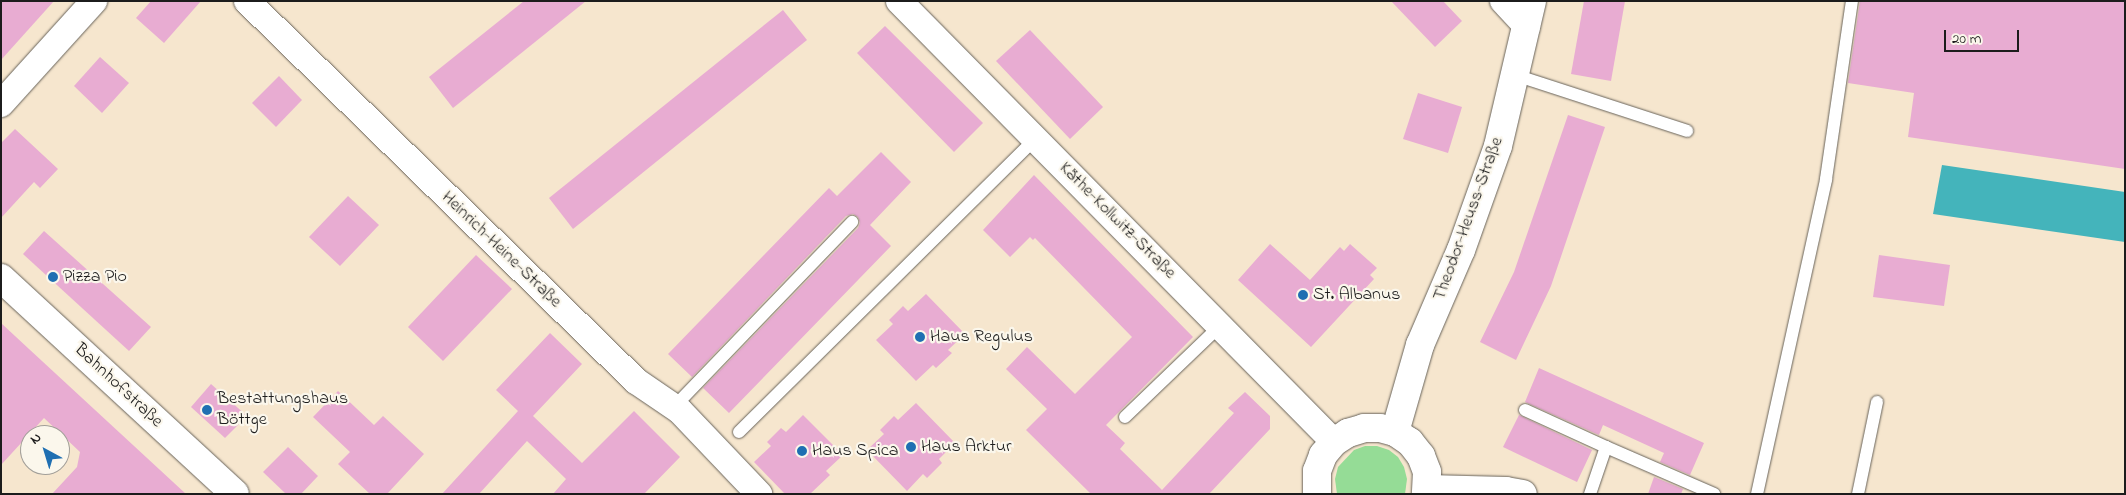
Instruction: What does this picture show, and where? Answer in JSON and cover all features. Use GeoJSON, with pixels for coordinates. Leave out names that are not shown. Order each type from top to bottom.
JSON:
{"type":"FeatureCollection","features":[{"type":"Feature","properties":{"kind":"street"},"geometry":{"type":"LineString","coordinates":[[1,104],[94,1]]}},
{"type":"Feature","properties":{"kind":"street","name":"Heinrich-Heine-Straße"},"geometry":{"type":"LineString","coordinates":[[246,1],[636,381],[674,407],[759,494]]}},
{"type":"Feature","properties":{"kind":"street","name":"Käthe-Kollwitz-Straße"},"geometry":{"type":"LineString","coordinates":[[899,1],[1334,442]]}},
{"type":"Feature","properties":{"kind":"street"},"geometry":{"type":"LineString","coordinates":[[1502,1],[1530,14]]}},
{"type":"Feature","properties":{"kind":"street","name":"Theodor-Heuss-Straße"},"geometry":{"type":"LineString","coordinates":[[1395,432],[1420,346],[1461,250],[1498,146],[1530,14]]}},
{"type":"Feature","properties":{"kind":"street","name":"Bahnhofstraße"},"geometry":{"type":"LineString","coordinates":[[1,278],[235,494]]}},
{"type":"Feature","properties":{"kind":"street"},"geometry":{"type":"LineString","coordinates":[[1317,494],[1317,471],[1323,455],[1334,442],[1348,433],[1364,428],[1380,428],[1395,432],[1410,442],[1420,456],[1426,472],[1427,491],[1506,491],[1523,494]]}},
{"type":"Feature","properties":{"kind":"lane"},"geometry":{"type":"LineString","coordinates":[[1757,494],[1826,179],[1852,1]]}},
{"type":"Feature","properties":{"kind":"lane"},"geometry":{"type":"LineString","coordinates":[[1516,76],[1687,131]]}},
{"type":"Feature","properties":{"kind":"lane"},"geometry":{"type":"LineString","coordinates":[[739,432],[1036,139]]}},
{"type":"Feature","properties":{"kind":"lane"},"geometry":{"type":"LineString","coordinates":[[674,407],[852,222]]}},
{"type":"Feature","properties":{"kind":"lane"},"geometry":{"type":"LineString","coordinates":[[1125,417],[1220,326]]}},
{"type":"Feature","properties":{"kind":"lane"},"geometry":{"type":"LineString","coordinates":[[1858,494],[1877,402]]}},
{"type":"Feature","properties":{"kind":"lane"},"geometry":{"type":"LineString","coordinates":[[1525,410],[1714,494]]}},
{"type":"Feature","properties":{"kind":"lane"},"geometry":{"type":"LineString","coordinates":[[1590,494],[1606,447]]}},
{"type":"Feature","properties":{"kind":"green space"},"geometry":{"type":"Polygon","coordinates":[[[1365,446],[1377,446],[1389,450],[1398,457],[1404,467],[1407,479],[1405,494],[1337,494],[1335,479],[1338,467],[1354,450],[1365,446]]]}},
{"type":"Feature","properties":{"kind":"water"},"geometry":{"type":"Polygon","coordinates":[[[1942,165],[2125,192],[2125,242],[1933,214],[1942,165]]]}},
{"type":"Feature","properties":{"kind":"building"},"geometry":{"type":"Polygon","coordinates":[[[1,1],[54,1],[1,60],[1,1]]]}},
{"type":"Feature","properties":{"kind":"building"},"geometry":{"type":"Polygon","coordinates":[[[151,1],[201,1],[164,43],[136,18],[151,1]]]}},
{"type":"Feature","properties":{"kind":"building"},"geometry":{"type":"Polygon","coordinates":[[[524,1],[586,1],[453,108],[429,77],[524,1]]]}},
{"type":"Feature","properties":{"kind":"building"},"geometry":{"type":"Polygon","coordinates":[[[1391,1],[1443,1],[1462,21],[1435,47],[1391,1]]]}},
{"type":"Feature","properties":{"kind":"building"},"geometry":{"type":"Polygon","coordinates":[[[1584,1],[1625,1],[1611,81],[1571,74],[1584,1]]]}},
{"type":"Feature","properties":{"kind":"building"},"geometry":{"type":"Polygon","coordinates":[[[1860,1],[2125,1],[2125,169],[1908,137],[1914,93],[1848,83],[1860,1]]]}},
{"type":"Feature","properties":{"kind":"building"},"geometry":{"type":"Polygon","coordinates":[[[783,10],[807,40],[573,229],[549,198],[783,10]]]}},
{"type":"Feature","properties":{"kind":"building"},"geometry":{"type":"Polygon","coordinates":[[[885,26],[983,123],[954,152],[857,53],[885,26]]]}},
{"type":"Feature","properties":{"kind":"building"},"geometry":{"type":"Polygon","coordinates":[[[1030,30],[1103,107],[1070,139],[996,61],[1030,30]]]}},
{"type":"Feature","properties":{"kind":"building"},"geometry":{"type":"Polygon","coordinates":[[[100,57],[129,83],[102,113],[74,86],[100,57]]]}},
{"type":"Feature","properties":{"kind":"building"},"geometry":{"type":"Polygon","coordinates":[[[279,76],[302,100],[276,127],[252,103],[279,76]]]}},
{"type":"Feature","properties":{"kind":"building"},"geometry":{"type":"Polygon","coordinates":[[[1418,93],[1462,107],[1448,153],[1403,139],[1418,93]]]}},
{"type":"Feature","properties":{"kind":"building"},"geometry":{"type":"Polygon","coordinates":[[[1568,115],[1605,127],[1551,286],[1516,360],[1480,342],[1514,272],[1568,115]]]}},
{"type":"Feature","properties":{"kind":"building"},"geometry":{"type":"Polygon","coordinates":[[[15,129],[58,169],[40,188],[34,182],[1,218],[1,143],[15,129]]]}},
{"type":"Feature","properties":{"kind":"building"},"geometry":{"type":"Polygon","coordinates":[[[881,152],[911,182],[870,225],[891,246],[729,413],[703,388],[858,228],[860,223],[858,217],[853,214],[846,216],[692,377],[668,354],[829,188],[837,196],[881,152]]]}},
{"type":"Feature","properties":{"kind":"building"},"geometry":{"type":"Polygon","coordinates":[[[1034,175],[1193,337],[1106,425],[1125,443],[1120,449],[1162,490],[1234,413],[1228,408],[1245,392],[1270,416],[1270,429],[1209,494],[1091,494],[1026,430],[1047,409],[1006,369],[1027,347],[1075,394],[1132,337],[1035,238],[1033,240],[1030,237],[1010,257],[983,230],[1034,175]]]}},
{"type":"Feature","properties":{"kind":"building"},"geometry":{"type":"Polygon","coordinates":[[[348,196],[379,225],[340,266],[309,237],[348,196]]]}},
{"type":"Feature","properties":{"kind":"building"},"geometry":{"type":"Polygon","coordinates":[[[44,231],[151,327],[129,351],[23,254],[44,231]]]}},
{"type":"Feature","properties":{"kind":"building","name":"St. Albanus"},"geometry":{"type":"Polygon","coordinates":[[[1270,244],[1310,280],[1340,247],[1344,251],[1350,244],[1377,268],[1370,275],[1374,279],[1311,347],[1238,280],[1270,244]]]}},
{"type":"Feature","properties":{"kind":"building"},"geometry":{"type":"Polygon","coordinates":[[[476,255],[512,289],[443,361],[408,327],[476,255]]]}},
{"type":"Feature","properties":{"kind":"building"},"geometry":{"type":"Polygon","coordinates":[[[1879,255],[1950,265],[1944,306],[1873,297],[1879,255]]]}},
{"type":"Feature","properties":{"kind":"building","name":"Haus Regulus"},"geometry":{"type":"Polygon","coordinates":[[[926,294],[965,334],[948,350],[952,353],[936,368],[933,365],[916,381],[876,340],[893,324],[889,320],[903,306],[908,311],[926,294]]]}},
{"type":"Feature","properties":{"kind":"building"},"geometry":{"type":"Polygon","coordinates":[[[1,323],[186,494],[52,494],[77,467],[80,452],[70,443],[70,425],[51,425],[44,418],[38,425],[20,425],[20,444],[1,465],[1,323]]]}},
{"type":"Feature","properties":{"kind":"building"},"geometry":{"type":"Polygon","coordinates":[[[550,333],[582,364],[533,416],[582,463],[634,411],[680,457],[644,494],[553,494],[566,479],[527,441],[479,494],[442,494],[518,411],[496,390],[550,333]]]}},
{"type":"Feature","properties":{"kind":"building"},"geometry":{"type":"Polygon","coordinates":[[[1539,368],[1704,443],[1690,475],[1660,462],[1664,453],[1603,425],[1599,435],[1525,402],[1539,368]]]}},
{"type":"Feature","properties":{"kind":"building"},"geometry":{"type":"Polygon","coordinates":[[[211,384],[247,416],[225,438],[191,407],[211,384]]]}},
{"type":"Feature","properties":{"kind":"building"},"geometry":{"type":"Polygon","coordinates":[[[338,391],[374,425],[383,416],[424,454],[387,494],[370,494],[338,464],[350,452],[313,417],[338,391]]]}},
{"type":"Feature","properties":{"kind":"building","name":"Haus Arktur"},"geometry":{"type":"Polygon","coordinates":[[[916,403],[955,443],[939,459],[942,463],[927,478],[923,474],[907,491],[867,450],[884,434],[880,430],[894,416],[898,420],[916,403]]]}},
{"type":"Feature","properties":{"kind":"building","name":"Haus Spica"},"geometry":{"type":"Polygon","coordinates":[[[803,415],[843,455],[826,471],[830,475],[810,494],[785,494],[754,462],[771,446],[767,442],[781,428],[786,432],[803,415]]]}},
{"type":"Feature","properties":{"kind":"building"},"geometry":{"type":"Polygon","coordinates":[[[1519,415],[1592,450],[1577,482],[1503,447],[1519,415]]]}},
{"type":"Feature","properties":{"kind":"building"},"geometry":{"type":"Polygon","coordinates":[[[288,447],[318,476],[301,494],[286,494],[263,472],[288,447]]]}},
{"type":"Feature","properties":{"kind":"building"},"geometry":{"type":"Polygon","coordinates":[[[1654,477],[1683,489],[1681,494],[1648,494],[1654,477]]]}},
{"type":"Feature","properties":{"kind":"place","name":"Pizza Pio"},"geometry":{"type":"Point","coordinates":[53,277]}},
{"type":"Feature","properties":{"kind":"place","name":"St. Albanus"},"geometry":{"type":"Point","coordinates":[1303,295]}},
{"type":"Feature","properties":{"kind":"place","name":"Haus Regulus"},"geometry":{"type":"Point","coordinates":[920,337]}},
{"type":"Feature","properties":{"kind":"place","name":"Bestattungshaus Böttge"},"geometry":{"type":"Point","coordinates":[207,410]}},
{"type":"Feature","properties":{"kind":"place","name":"Haus Arktur"},"geometry":{"type":"Point","coordinates":[911,447]}},
{"type":"Feature","properties":{"kind":"place","name":"Haus Spica"},"geometry":{"type":"Point","coordinates":[802,451]}}]}
